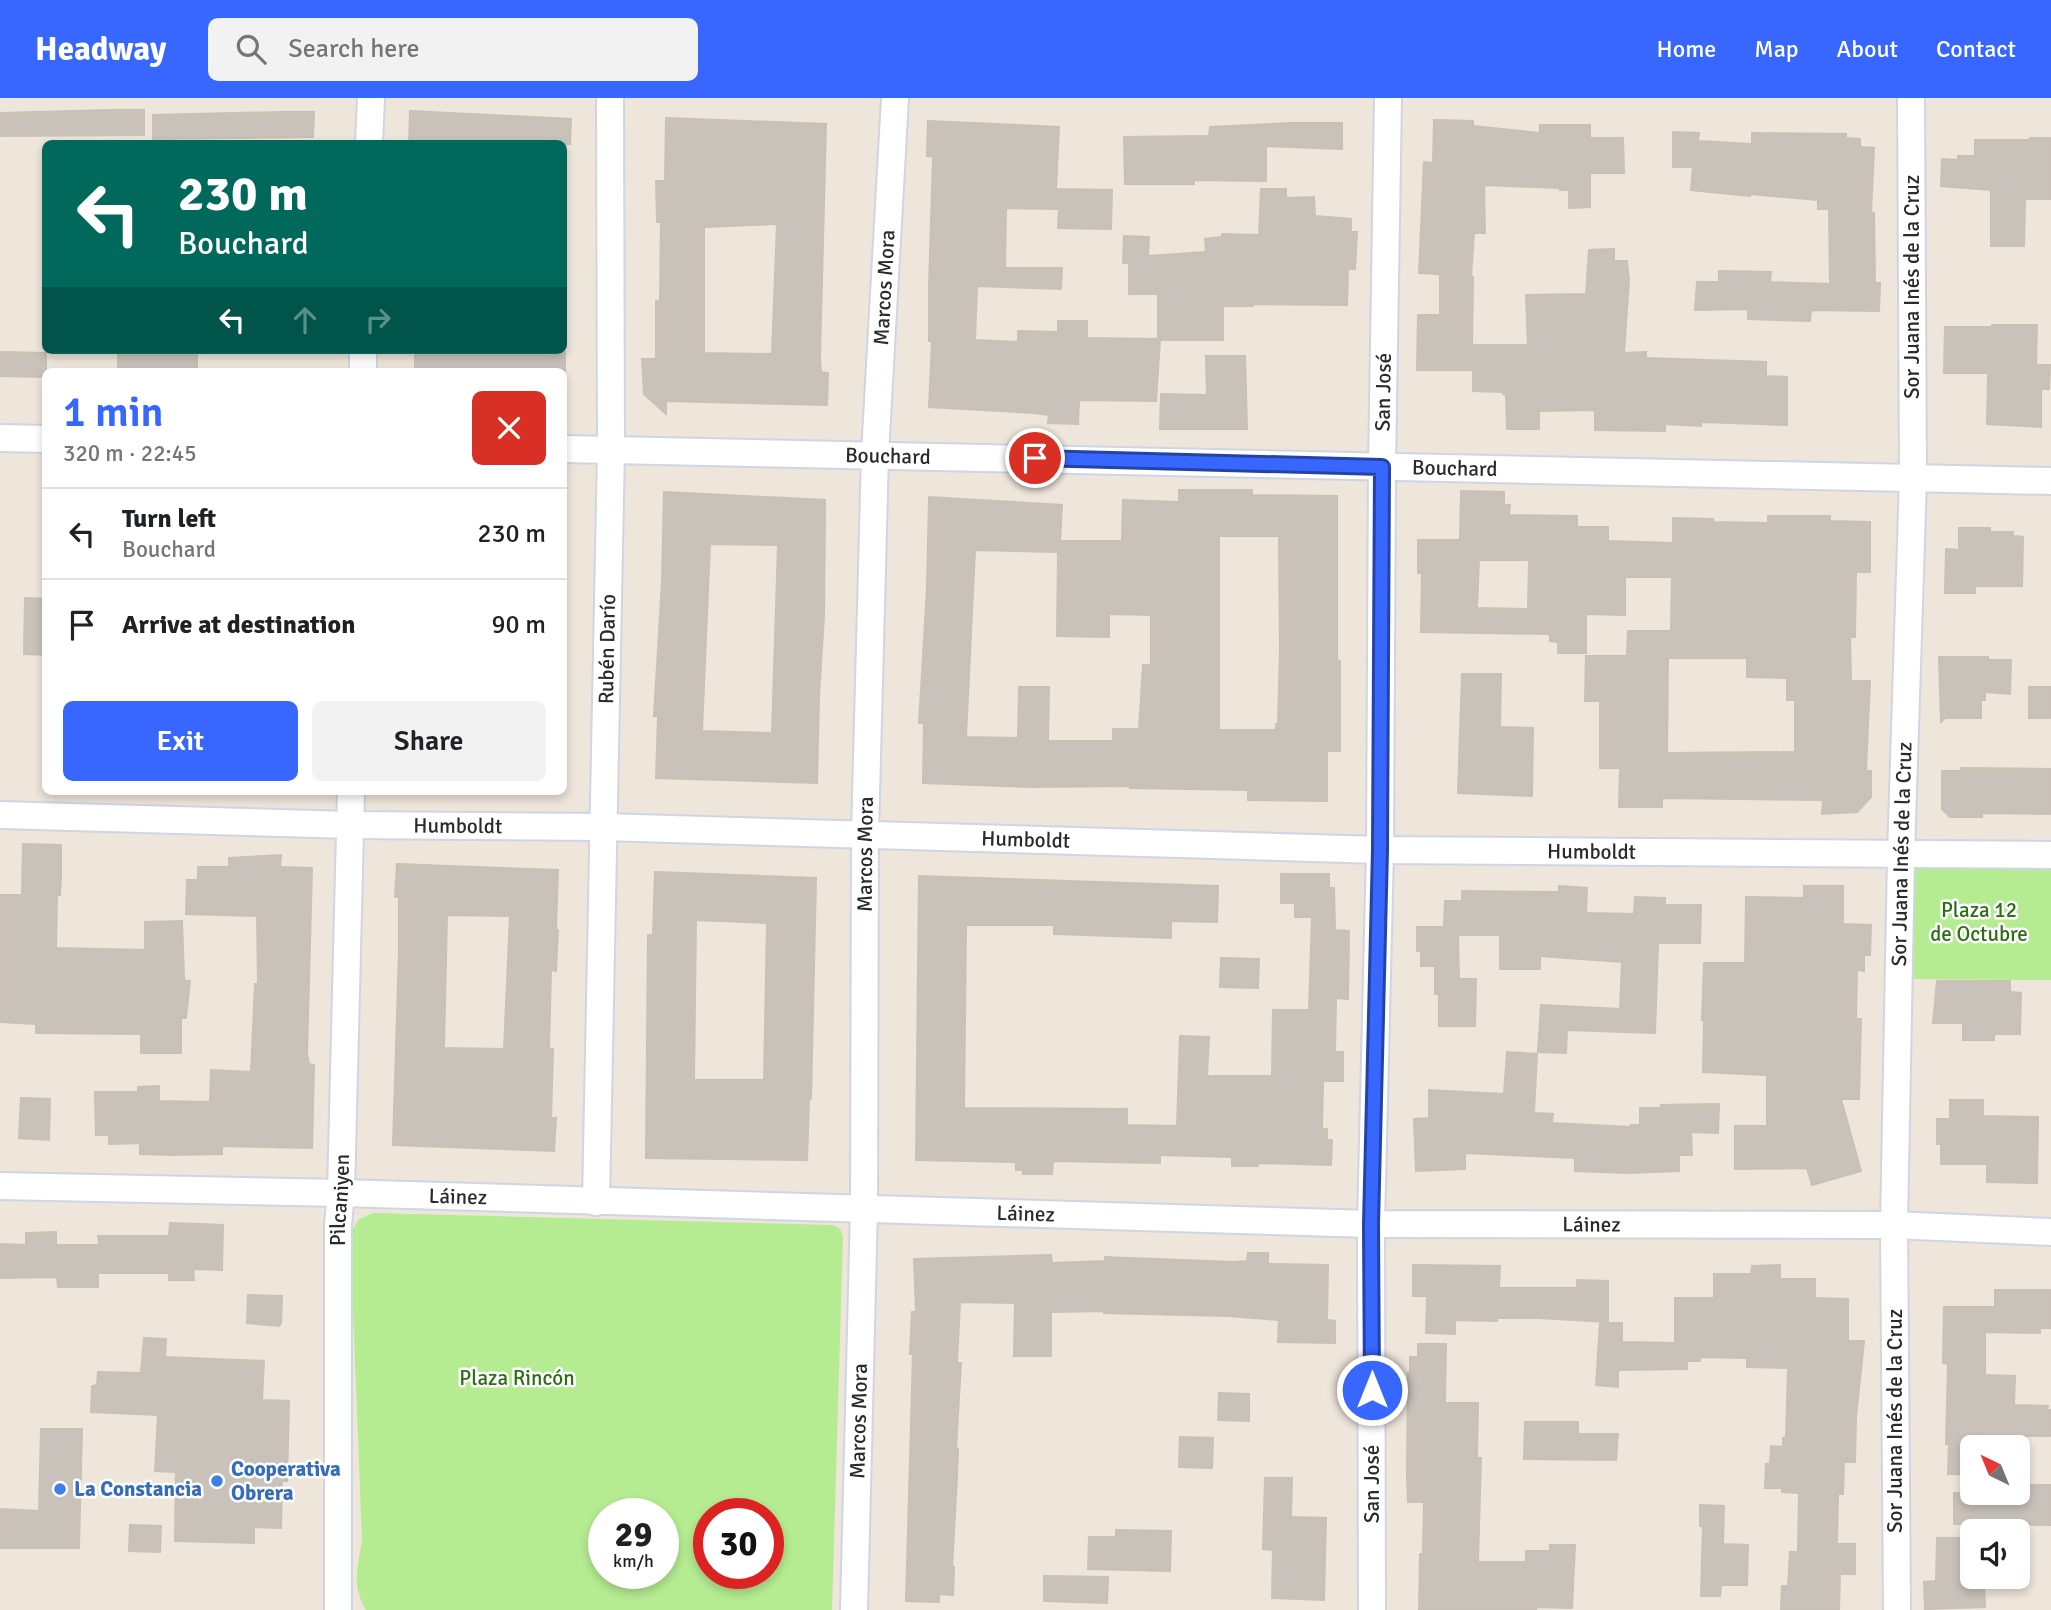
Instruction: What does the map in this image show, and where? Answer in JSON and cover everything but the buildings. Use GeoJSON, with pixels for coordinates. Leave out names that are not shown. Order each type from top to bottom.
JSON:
{"type":"FeatureCollection","features":[{"type":"Feature","properties":{"kind":"street"},"geometry":{"type":"LineString","coordinates":[[369,140],[371,98]]}},
{"type":"Feature","properties":{"kind":"street","name":"Rubén Darío"},"geometry":{"type":"LineString","coordinates":[[596,1202],[611,450],[610,98]]}},
{"type":"Feature","properties":{"kind":"street","name":"Marcos Mora"},"geometry":{"type":"LineString","coordinates":[[854,1610],[864,1208],[865,834],[875,454],[895,98]]}},
{"type":"Feature","properties":{"kind":"street","name":"San José"},"geometry":{"type":"LineString","coordinates":[[1372,1610],[1371,1224],[1380,850],[1388,98]]}},
{"type":"Feature","properties":{"kind":"street","name":"Sor Juana Inés de la Cruz"},"geometry":{"type":"LineString","coordinates":[[1897,1610],[1894,1225],[1901,855],[1913,478],[1911,98]]}},
{"type":"Feature","properties":{"kind":"street"},"geometry":{"type":"LineString","coordinates":[[0,438],[42,439]]}},
{"type":"Feature","properties":{"kind":"street","name":"Bouchard"},"geometry":{"type":"LineString","coordinates":[[567,449],[2051,481]]}},
{"type":"Feature","properties":{"kind":"street","name":"Pilcaniyen"},"geometry":{"type":"LineString","coordinates":[[338,1610],[338,1225],[351,795]]}},
{"type":"Feature","properties":{"kind":"street","name":"Humboldt"},"geometry":{"type":"LineString","coordinates":[[0,815],[351,825],[603,827],[1380,850],[2051,855]]}},
{"type":"Feature","properties":{"kind":"street","name":"Láinez"},"geometry":{"type":"LineString","coordinates":[[0,1185],[1371,1224],[1894,1225],[2051,1233]]}},
{"type":"Feature","properties":{"kind":"green space","name":"Plaza 12 de Octubre"},"geometry":{"type":"Polygon","coordinates":[[[2051,865],[2051,980],[1908,979],[1911,866],[2051,865]]]}},
{"type":"Feature","properties":{"kind":"green space","name":"Plaza Rincón"},"geometry":{"type":"Polygon","coordinates":[[[373,1213],[833,1225],[840,1229],[843,1236],[832,1610],[366,1610],[357,1584],[362,1540],[350,1234],[359,1219],[373,1213]]]}},
{"type":"Feature","properties":{"kind":"place","name":"Cooperativa Obrera"},"geometry":{"type":"Point","coordinates":[217,1481]}},
{"type":"Feature","properties":{"kind":"place","name":"La Constancia"},"geometry":{"type":"Point","coordinates":[60,1489]}},
{"type":"Feature","properties":{"kind":"route"},"geometry":{"type":"LineString","coordinates":[[1035,458],[1382,467],[1380,850],[1371,1224],[1372,1390]]}}]}
